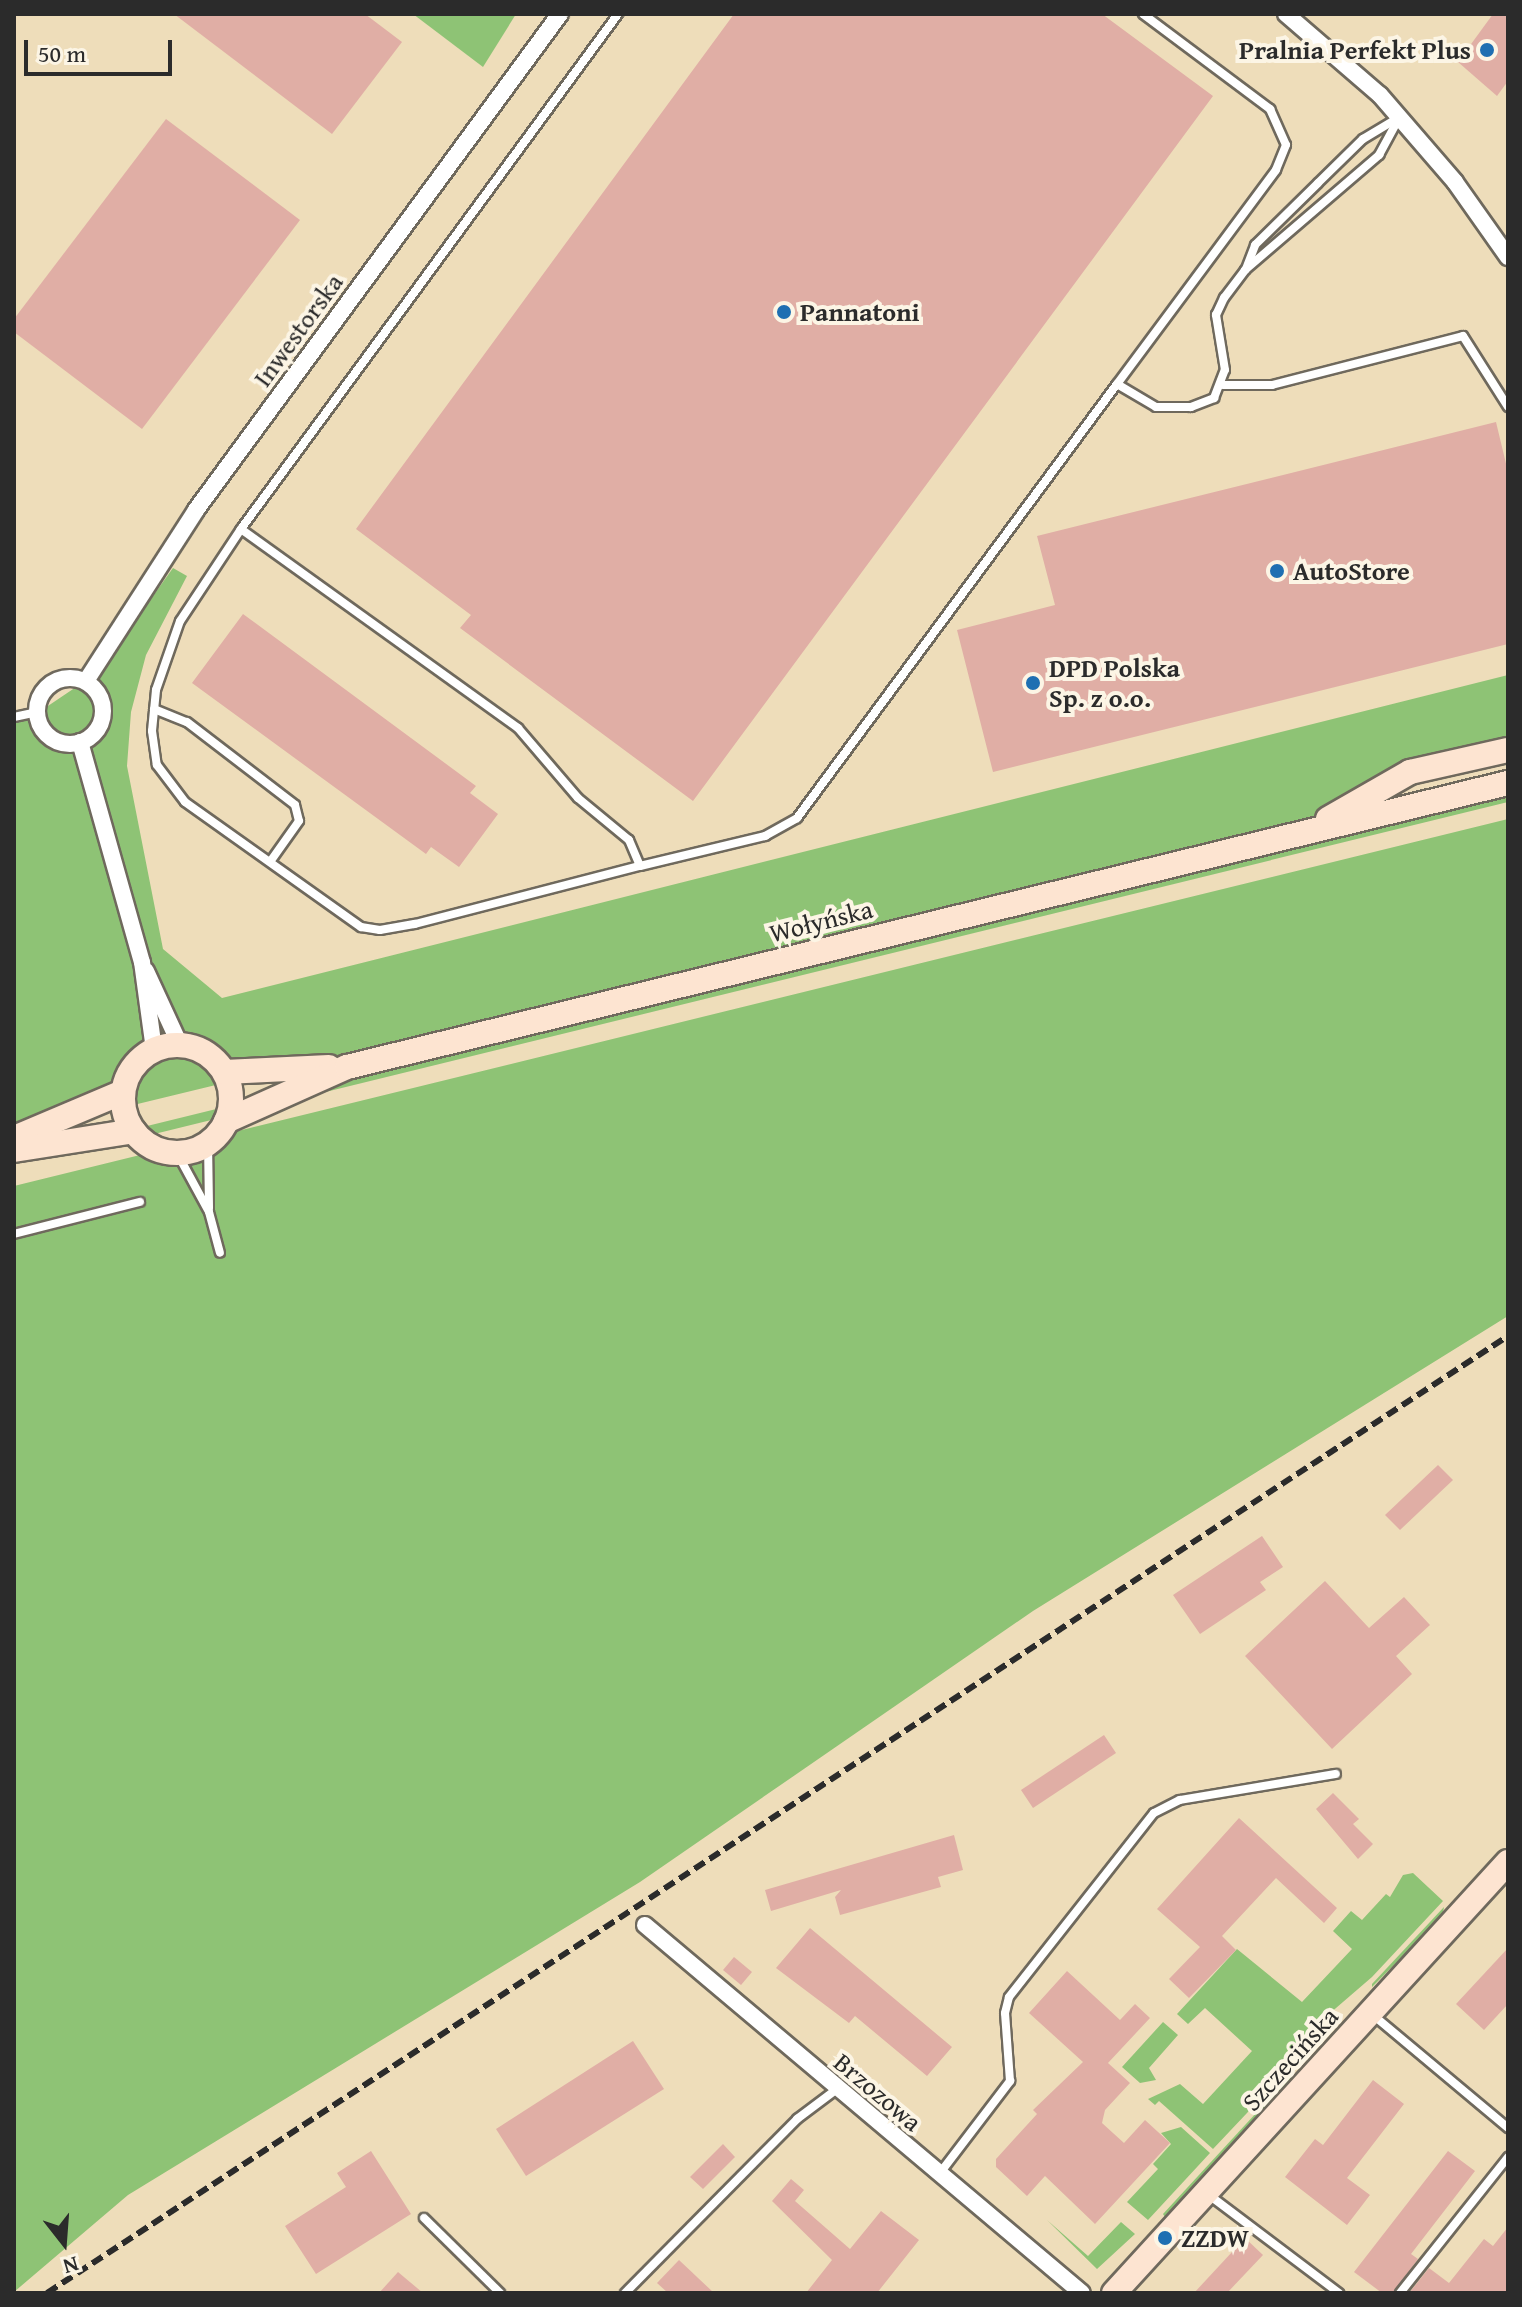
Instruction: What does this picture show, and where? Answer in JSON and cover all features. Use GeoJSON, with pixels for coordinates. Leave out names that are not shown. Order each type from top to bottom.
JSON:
{"type":"FeatureCollection","features":[{"type":"Feature","properties":{"kind":"main road","name":"Wołyńska"},"geometry":{"type":"LineString","coordinates":[[1309,831],[1410,772],[1508,750]]}},
{"type":"Feature","properties":{"kind":"main road","name":"Wołyńska"},"geometry":{"type":"LineString","coordinates":[[226,1121],[347,1067],[1508,783]]}},
{"type":"Feature","properties":{"kind":"main road"},"geometry":{"type":"LineString","coordinates":[[180,1045],[206,1053],[225,1072],[231,1097],[226,1121],[208,1143],[177,1153],[153,1147],[134,1131],[123,1092],[133,1067],[154,1050],[180,1045]]}},
{"type":"Feature","properties":{"kind":"main road","name":"Wołyńska"},"geometry":{"type":"LineString","coordinates":[[225,1072],[347,1067]]}},
{"type":"Feature","properties":{"kind":"main road"},"geometry":{"type":"LineString","coordinates":[[14,1138],[123,1092]]}},
{"type":"Feature","properties":{"kind":"main road"},"geometry":{"type":"LineString","coordinates":[[14,1150],[134,1131]]}},
{"type":"Feature","properties":{"kind":"main road","name":"Szczecińska"},"geometry":{"type":"LineString","coordinates":[[1114,2293],[1508,1862]]}},
{"type":"Feature","properties":{"kind":"street","name":"Inwestorska"},"geometry":{"type":"LineString","coordinates":[[86,681],[196,510],[560,14]]}},
{"type":"Feature","properties":{"kind":"street"},"geometry":{"type":"LineString","coordinates":[[1286,14],[1343,58],[1399,117],[1455,182],[1508,257]]}},
{"type":"Feature","properties":{"kind":"street"},"geometry":{"type":"LineString","coordinates":[[67,678],[86,681],[100,695],[104,714],[96,731],[80,742],[51,738],[37,712],[49,685],[67,678]]}},
{"type":"Feature","properties":{"kind":"street"},"geometry":{"type":"LineString","coordinates":[[80,742],[142,962],[154,1050]]}},
{"type":"Feature","properties":{"kind":"street"},"geometry":{"type":"LineString","coordinates":[[142,962],[180,1045]]}},
{"type":"Feature","properties":{"kind":"street","name":"Brzozowa"},"geometry":{"type":"LineString","coordinates":[[645,1925],[1082,2293]]}},
{"type":"Feature","properties":{"kind":"lane"},"geometry":{"type":"LineString","coordinates":[[618,14],[241,529],[180,621],[154,709],[157,765],[167,783],[361,927],[380,930],[765,836],[797,818],[1276,170],[1286,145],[1270,109],[1143,14]]}},
{"type":"Feature","properties":{"kind":"lane"},"geometry":{"type":"LineString","coordinates":[[1117,384],[1167,411],[1204,404],[1223,385],[1224,357],[1216,315],[1245,270],[1255,245],[1363,139],[1399,117]]}},
{"type":"Feature","properties":{"kind":"lane"},"geometry":{"type":"LineString","coordinates":[[1245,270],[1335,198],[1379,155],[1399,117]]}},
{"type":"Feature","properties":{"kind":"lane"},"geometry":{"type":"LineString","coordinates":[[1223,385],[1272,385],[1463,336],[1508,407]]}},
{"type":"Feature","properties":{"kind":"lane"},"geometry":{"type":"LineString","coordinates":[[241,529],[518,728],[578,798],[629,840],[640,866]]}},
{"type":"Feature","properties":{"kind":"lane"},"geometry":{"type":"LineString","coordinates":[[154,709],[187,722],[295,805],[299,821],[270,862]]}},
{"type":"Feature","properties":{"kind":"lane"},"geometry":{"type":"LineString","coordinates":[[14,717],[37,712]]}},
{"type":"Feature","properties":{"kind":"lane"},"geometry":{"type":"LineString","coordinates":[[208,1143],[209,1212]]}},
{"type":"Feature","properties":{"kind":"lane"},"geometry":{"type":"LineString","coordinates":[[177,1153],[209,1212],[220,1253]]}},
{"type":"Feature","properties":{"kind":"lane"},"geometry":{"type":"LineString","coordinates":[[14,1234],[140,1202]]}},
{"type":"Feature","properties":{"kind":"lane"},"geometry":{"type":"LineString","coordinates":[[939,2173],[1010,2081],[1005,2013],[1009,1997],[1154,1813],[1180,1800],[1336,1774]]}},
{"type":"Feature","properties":{"kind":"lane"},"geometry":{"type":"LineString","coordinates":[[1370,2012],[1508,2128]]}},
{"type":"Feature","properties":{"kind":"lane"},"geometry":{"type":"LineString","coordinates":[[625,2293],[797,2119],[837,2089]]}},
{"type":"Feature","properties":{"kind":"lane"},"geometry":{"type":"LineString","coordinates":[[1400,2293],[1508,2157]]}},
{"type":"Feature","properties":{"kind":"lane"},"geometry":{"type":"LineString","coordinates":[[1207,2193],[1339,2293]]}},
{"type":"Feature","properties":{"kind":"lane"},"geometry":{"type":"LineString","coordinates":[[424,2218],[500,2293]]}},
{"type":"Feature","properties":{"kind":"green space"},"geometry":{"type":"Polygon","coordinates":[[[413,14],[516,14],[483,67],[413,14]]]}},
{"type":"Feature","properties":{"kind":"green space"},"geometry":{"type":"Polygon","coordinates":[[[173,568],[187,576],[146,655],[131,712],[127,766],[163,949],[222,998],[1508,675],[1508,742],[1316,818],[14,1134],[14,719],[42,710],[82,683],[118,645],[173,568]]]}},
{"type":"Feature","properties":{"kind":"green space"},"geometry":{"type":"Polygon","coordinates":[[[1508,793],[1508,802],[134,1139],[143,1127],[1508,793]]]}},
{"type":"Feature","properties":{"kind":"green space"},"geometry":{"type":"Polygon","coordinates":[[[1508,819],[1508,1316],[1033,1611],[640,1882],[128,2195],[14,2292],[14,1186],[1508,819]]]}},
{"type":"Feature","properties":{"kind":"green space"},"geometry":{"type":"Polygon","coordinates":[[[1413,1873],[1443,1901],[1372,1977],[1307,2033],[1310,2037],[1280,2078],[1213,2149],[1159,2101],[1155,2105],[1148,2099],[1180,2084],[1203,2104],[1252,2051],[1205,2008],[1188,2024],[1177,2014],[1237,1949],[1302,2002],[1352,1949],[1333,1931],[1351,1911],[1362,1920],[1386,1894],[1390,1897],[1403,1875],[1413,1873]]]}},
{"type":"Feature","properties":{"kind":"green space"},"geometry":{"type":"Polygon","coordinates":[[[1444,1907],[1442,1917],[1372,1987],[1372,1984],[1444,1907]]]}},
{"type":"Feature","properties":{"kind":"green space"},"geometry":{"type":"Polygon","coordinates":[[[1163,2022],[1178,2035],[1149,2068],[1156,2080],[1140,2083],[1122,2067],[1163,2022]]]}},
{"type":"Feature","properties":{"kind":"green space"},"geometry":{"type":"Polygon","coordinates":[[[1294,2072],[1289,2085],[1165,2217],[1163,2214],[1294,2072]]]}},
{"type":"Feature","properties":{"kind":"green space"},"geometry":{"type":"Polygon","coordinates":[[[1181,2127],[1210,2153],[1148,2220],[1127,2202],[1158,2169],[1153,2164],[1171,2144],[1161,2133],[1181,2127]]]}},
{"type":"Feature","properties":{"kind":"green space"},"geometry":{"type":"Polygon","coordinates":[[[1047,2220],[1088,2256],[1121,2222],[1135,2234],[1097,2269],[1047,2220]]]}},
{"type":"Feature","properties":{"kind":"building"},"geometry":{"type":"Polygon","coordinates":[[[174,14],[365,14],[402,42],[332,134],[174,14]]]}},
{"type":"Feature","properties":{"kind":"building","name":"Pannatoni"},"geometry":{"type":"Polygon","coordinates":[[[734,14],[1102,14],[1213,96],[693,801],[460,628],[471,615],[356,529],[734,14]]]}},
{"type":"Feature","properties":{"kind":"building","name":"Pralnia Perfekt Plus"},"geometry":{"type":"Polygon","coordinates":[[[1493,14],[1508,14],[1508,81],[1497,96],[1458,62],[1493,14]]]}},
{"type":"Feature","properties":{"kind":"building"},"geometry":{"type":"Polygon","coordinates":[[[166,119],[300,220],[142,429],[14,332],[14,319],[166,119]]]}},
{"type":"Feature","properties":{"kind":"building","name":"AutoStore"},"geometry":{"type":"Polygon","coordinates":[[[1496,422],[1508,472],[1508,644],[993,772],[957,630],[1055,605],[1037,536],[1496,422]]]}},
{"type":"Feature","properties":{"kind":"building"},"geometry":{"type":"Polygon","coordinates":[[[243,614],[476,786],[470,793],[498,814],[459,867],[431,847],[426,854],[192,683],[243,614]]]}},
{"type":"Feature","properties":{"kind":"building"},"geometry":{"type":"Polygon","coordinates":[[[1438,1465],[1453,1480],[1400,1530],[1385,1515],[1438,1465]]]}},
{"type":"Feature","properties":{"kind":"building"},"geometry":{"type":"Polygon","coordinates":[[[1262,1536],[1283,1567],[1260,1582],[1266,1590],[1200,1634],[1173,1595],[1262,1536]]]}},
{"type":"Feature","properties":{"kind":"building"},"geometry":{"type":"Polygon","coordinates":[[[1325,1581],[1369,1628],[1404,1597],[1430,1625],[1396,1656],[1412,1674],[1332,1749],[1245,1656],[1325,1581]]]}},
{"type":"Feature","properties":{"kind":"building"},"geometry":{"type":"Polygon","coordinates":[[[1104,1735],[1116,1753],[1033,1808],[1021,1790],[1104,1735]]]}},
{"type":"Feature","properties":{"kind":"building"},"geometry":{"type":"Polygon","coordinates":[[[1333,1793],[1359,1819],[1353,1824],[1373,1844],[1358,1859],[1316,1809],[1333,1793]]]}},
{"type":"Feature","properties":{"kind":"building"},"geometry":{"type":"Polygon","coordinates":[[[1239,1818],[1337,1908],[1324,1923],[1276,1878],[1222,1936],[1236,1950],[1189,1998],[1169,1979],[1200,1947],[1157,1909],[1239,1818]]]}},
{"type":"Feature","properties":{"kind":"building"},"geometry":{"type":"Polygon","coordinates":[[[954,1835],[963,1870],[938,1877],[941,1887],[840,1915],[835,1897],[841,1890],[771,1911],[765,1890],[954,1835]]]}},
{"type":"Feature","properties":{"kind":"building"},"geometry":{"type":"Polygon","coordinates":[[[810,1928],[952,2047],[927,2076],[855,2016],[849,2023],[776,1968],[810,1928]]]}},
{"type":"Feature","properties":{"kind":"building"},"geometry":{"type":"Polygon","coordinates":[[[1508,1948],[1508,2004],[1484,2030],[1456,2004],[1508,1948]]]}},
{"type":"Feature","properties":{"kind":"building"},"geometry":{"type":"Polygon","coordinates":[[[734,1957],[752,1972],[741,1985],[723,1970],[734,1957]]]}},
{"type":"Feature","properties":{"kind":"building"},"geometry":{"type":"Polygon","coordinates":[[[1067,1971],[1120,2020],[1135,2004],[1150,2018],[1108,2063],[1130,2083],[1105,2110],[1102,2123],[1124,2143],[1145,2120],[1170,2143],[1095,2224],[1045,2176],[1027,2196],[996,2167],[996,2159],[1037,2114],[1033,2110],[1083,2062],[1029,2013],[1067,1971]]]}},
{"type":"Feature","properties":{"kind":"building"},"geometry":{"type":"Polygon","coordinates":[[[633,2041],[664,2089],[526,2176],[496,2129],[633,2041]]]}},
{"type":"Feature","properties":{"kind":"building"},"geometry":{"type":"Polygon","coordinates":[[[1373,2080],[1404,2104],[1347,2178],[1370,2195],[1347,2225],[1285,2177],[1315,2139],[1323,2145],[1373,2080]]]}},
{"type":"Feature","properties":{"kind":"building"},"geometry":{"type":"Polygon","coordinates":[[[723,2144],[735,2157],[703,2189],[690,2177],[723,2144]]]}},
{"type":"Feature","properties":{"kind":"building"},"geometry":{"type":"Polygon","coordinates":[[[371,2151],[411,2214],[316,2274],[285,2226],[346,2187],[337,2173],[371,2151]]]}},
{"type":"Feature","properties":{"kind":"building"},"geometry":{"type":"Polygon","coordinates":[[[1448,2151],[1475,2171],[1411,2254],[1418,2259],[1393,2293],[1382,2293],[1354,2272],[1448,2151]]]}},
{"type":"Feature","properties":{"kind":"building"},"geometry":{"type":"Polygon","coordinates":[[[791,2179],[804,2190],[795,2201],[850,2249],[881,2211],[919,2240],[877,2293],[806,2293],[832,2260],[772,2201],[791,2179]]]}},
{"type":"Feature","properties":{"kind":"building"},"geometry":{"type":"Polygon","coordinates":[[[1508,2227],[1508,2293],[1409,2293],[1429,2268],[1449,2283],[1484,2239],[1493,2246],[1508,2227]]]}},
{"type":"Feature","properties":{"kind":"building"},"geometry":{"type":"Polygon","coordinates":[[[1245,2238],[1263,2255],[1227,2293],[1194,2293],[1245,2238]]]}},
{"type":"Feature","properties":{"kind":"building"},"geometry":{"type":"Polygon","coordinates":[[[679,2260],[714,2293],[668,2293],[657,2283],[679,2260]]]}},
{"type":"Feature","properties":{"kind":"building"},"geometry":{"type":"Polygon","coordinates":[[[398,2272],[423,2293],[379,2293],[398,2272]]]}},
{"type":"Feature","properties":{"kind":"railway"},"geometry":{"type":"LineString","coordinates":[[47,2293],[1508,1336]]}},
{"type":"Feature","properties":{"kind":"place","name":"Pralnia Perfekt Plus"},"geometry":{"type":"Point","coordinates":[1487,50]}},
{"type":"Feature","properties":{"kind":"place","name":"Pannatoni"},"geometry":{"type":"Point","coordinates":[784,312]}},
{"type":"Feature","properties":{"kind":"place","name":"AutoStore"},"geometry":{"type":"Point","coordinates":[1277,571]}},
{"type":"Feature","properties":{"kind":"place","name":"DPD Polska Sp. z o.o."},"geometry":{"type":"Point","coordinates":[1033,683]}},
{"type":"Feature","properties":{"kind":"place","name":"ZZDW"},"geometry":{"type":"Point","coordinates":[1165,2238]}}]}
